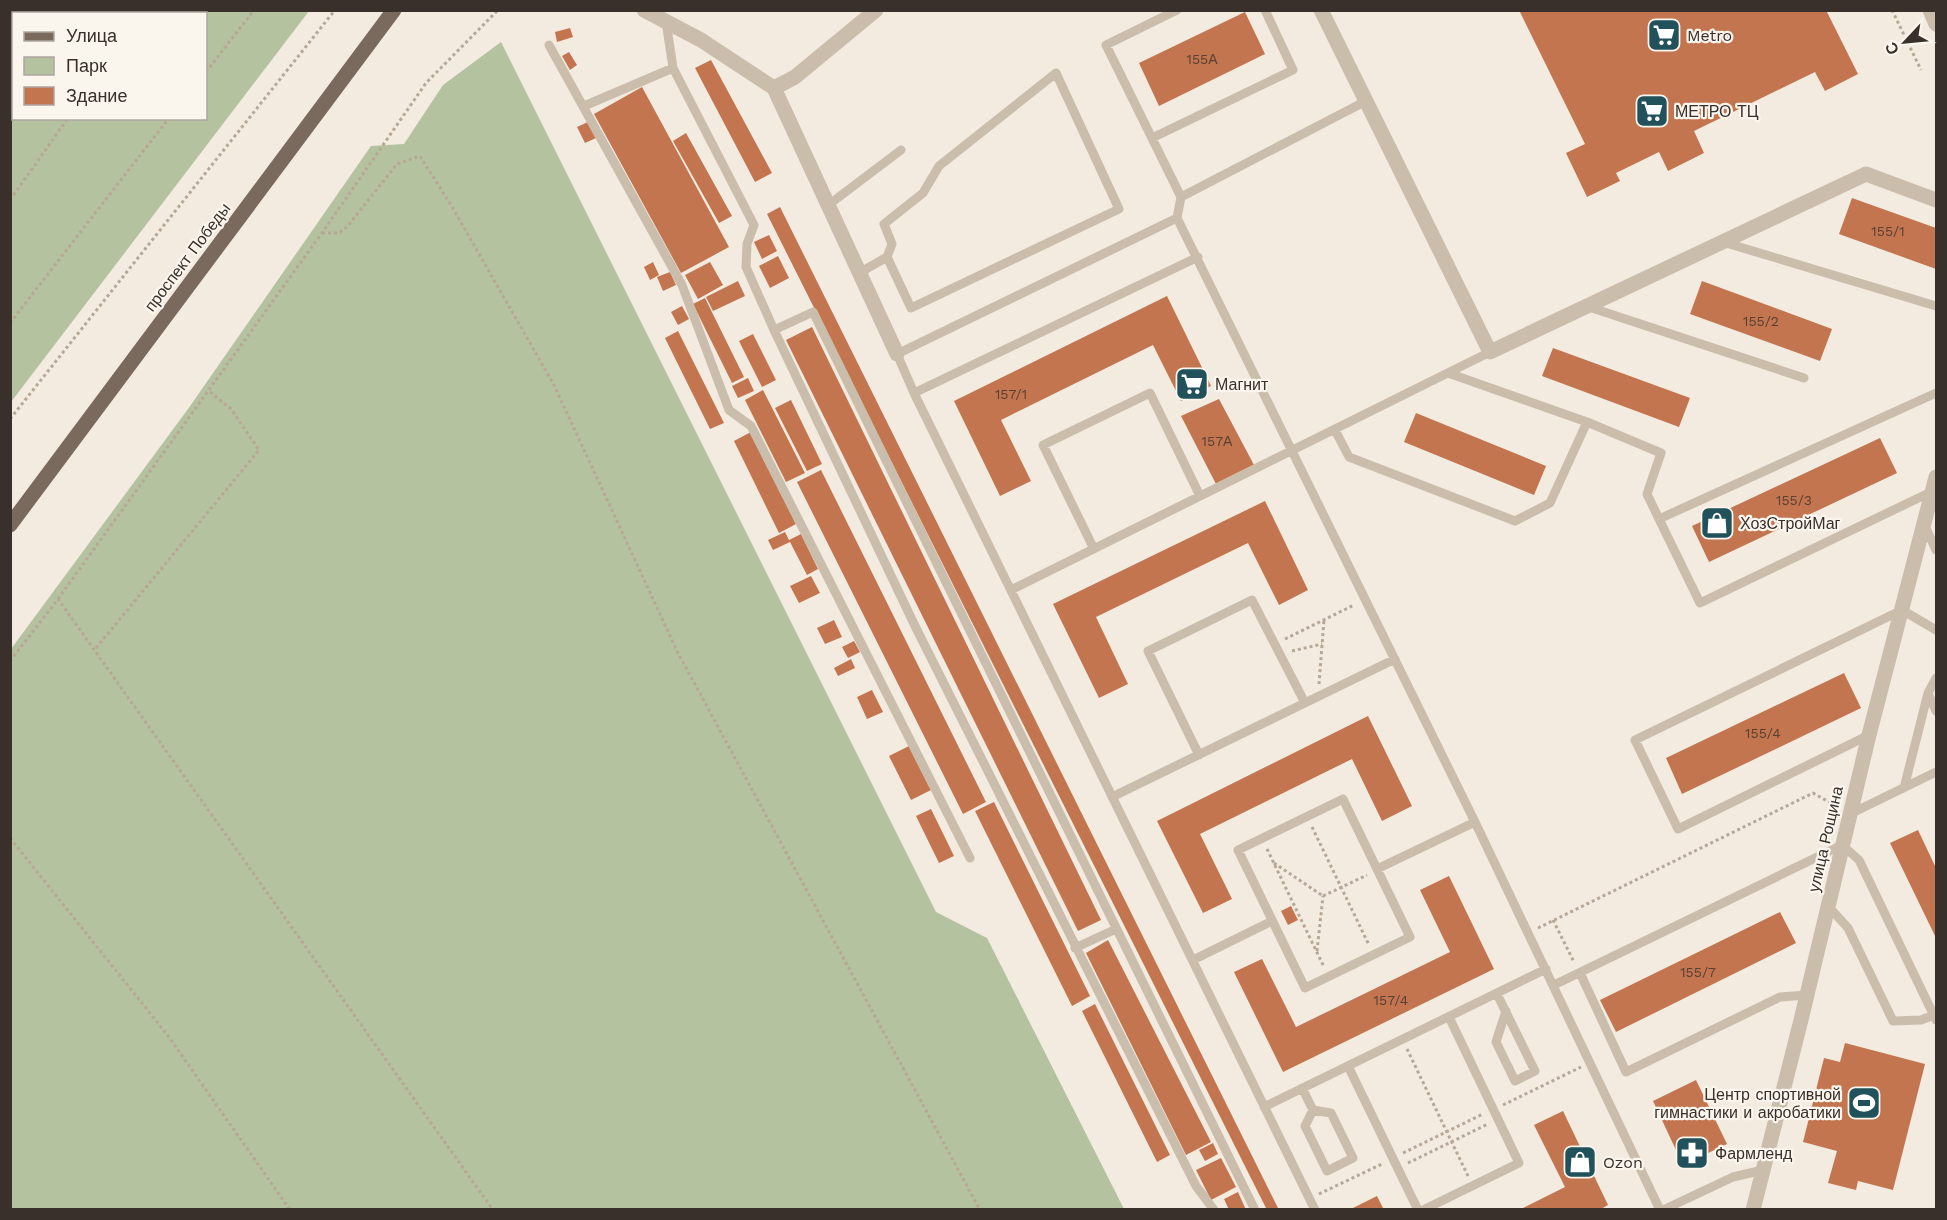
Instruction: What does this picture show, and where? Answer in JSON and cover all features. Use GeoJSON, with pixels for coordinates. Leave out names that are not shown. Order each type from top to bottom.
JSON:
{"type":"FeatureCollection","features":[{"type":"Feature","properties":{"kind":"main road","name":"проспект Победы"},"geometry":{"type":"LineString","coordinates":[[10,525],[394,10]]}},
{"type":"Feature","properties":{"kind":"street"},"geometry":{"type":"LineString","coordinates":[[644,10],[666,21],[774,88],[897,354]]}},
{"type":"Feature","properties":{"kind":"street"},"geometry":{"type":"LineString","coordinates":[[774,88],[795,76],[876,10]]}},
{"type":"Feature","properties":{"kind":"street"},"geometry":{"type":"LineString","coordinates":[[1321,10],[1490,352],[1866,174],[1936,200]]}},
{"type":"Feature","properties":{"kind":"street"},"geometry":{"type":"LineString","coordinates":[[1930,10],[1936,24]]}},
{"type":"Feature","properties":{"kind":"street","name":"улица Рощина"},"geometry":{"type":"LineString","coordinates":[[1753,1209],[1869,735],[1935,486]]}},
{"type":"Feature","properties":{"kind":"lane"},"geometry":{"type":"LineString","coordinates":[[1177,10],[1106,45],[1181,197],[1177,218],[1366,599],[1662,1209],[1733,1177],[1763,1170]]}},
{"type":"Feature","properties":{"kind":"lane"},"geometry":{"type":"LineString","coordinates":[[1152,138],[1293,70],[1265,10]]}},
{"type":"Feature","properties":{"kind":"lane"},"geometry":{"type":"LineString","coordinates":[[666,21],[673,68],[754,225],[747,244],[746,267],[774,330],[915,626],[1075,948],[1196,1186],[1214,1209]]}},
{"type":"Feature","properties":{"kind":"lane"},"geometry":{"type":"LineString","coordinates":[[549,45],[565,78],[584,106],[682,285],[729,410],[751,426],[765,452],[970,858]]}},
{"type":"Feature","properties":{"kind":"lane"},"geometry":{"type":"LineString","coordinates":[[584,106],[673,68]]}},
{"type":"Feature","properties":{"kind":"lane"},"geometry":{"type":"LineString","coordinates":[[859,273],[887,257],[892,244],[884,229],[886,220],[923,193],[939,166],[1056,73],[1119,209],[911,308],[887,257]]}},
{"type":"Feature","properties":{"kind":"lane"},"geometry":{"type":"LineString","coordinates":[[1181,197],[1366,101]]}},
{"type":"Feature","properties":{"kind":"lane"},"geometry":{"type":"LineString","coordinates":[[827,206],[902,150]]}},
{"type":"Feature","properties":{"kind":"lane"},"geometry":{"type":"LineString","coordinates":[[1177,218],[897,354],[914,393],[1315,1209]]}},
{"type":"Feature","properties":{"kind":"lane"},"geometry":{"type":"LineString","coordinates":[[1723,242],[1936,306]]}},
{"type":"Feature","properties":{"kind":"lane"},"geometry":{"type":"LineString","coordinates":[[914,393],[1198,257]]}},
{"type":"Feature","properties":{"kind":"lane"},"geometry":{"type":"LineString","coordinates":[[1586,306],[1804,378]]}},
{"type":"Feature","properties":{"kind":"lane"},"geometry":{"type":"LineString","coordinates":[[774,330],[813,312],[1255,1209]]}},
{"type":"Feature","properties":{"kind":"lane"},"geometry":{"type":"LineString","coordinates":[[1011,590],[1490,352]]}},
{"type":"Feature","properties":{"kind":"lane"},"geometry":{"type":"LineString","coordinates":[[1448,373],[1587,422],[1661,453],[1647,494],[1700,603],[1935,486]]}},
{"type":"Feature","properties":{"kind":"lane"},"geometry":{"type":"LineString","coordinates":[[1094,549],[1044,445],[1150,393],[1200,496]]}},
{"type":"Feature","properties":{"kind":"lane"},"geometry":{"type":"LineString","coordinates":[[1659,519],[1936,393]]}},
{"type":"Feature","properties":{"kind":"lane"},"geometry":{"type":"LineString","coordinates":[[1335,430],[1349,457],[1515,521],[1550,504],[1587,422]]}},
{"type":"Feature","properties":{"kind":"lane"},"geometry":{"type":"LineString","coordinates":[[1924,524],[1936,550]]}},
{"type":"Feature","properties":{"kind":"lane"},"geometry":{"type":"LineString","coordinates":[[1199,755],[1148,651],[1252,600],[1305,703]]}},
{"type":"Feature","properties":{"kind":"lane"},"geometry":{"type":"LineString","coordinates":[[1869,735],[1678,829],[1635,740],[1902,610],[1936,630]]}},
{"type":"Feature","properties":{"kind":"lane"},"geometry":{"type":"LineString","coordinates":[[1112,797],[1395,659]]}},
{"type":"Feature","properties":{"kind":"lane"},"geometry":{"type":"LineString","coordinates":[[1904,788],[1928,693],[1936,678]]}},
{"type":"Feature","properties":{"kind":"lane"},"geometry":{"type":"LineString","coordinates":[[1928,693],[1936,711]]}},
{"type":"Feature","properties":{"kind":"lane"},"geometry":{"type":"LineString","coordinates":[[1850,814],[1935,776]]}},
{"type":"Feature","properties":{"kind":"lane"},"geometry":{"type":"LineString","coordinates":[[1343,799],[1410,937],[1305,988],[1238,850],[1307,817],[1343,799]]}},
{"type":"Feature","properties":{"kind":"lane"},"geometry":{"type":"LineString","coordinates":[[1377,869],[1475,822]]}},
{"type":"Feature","properties":{"kind":"lane"},"geometry":{"type":"LineString","coordinates":[[1554,985],[1842,845],[1858,860],[1935,1017],[1893,1022],[1848,928],[1828,906]]}},
{"type":"Feature","properties":{"kind":"lane"},"geometry":{"type":"LineString","coordinates":[[1193,960],[1272,921]]}},
{"type":"Feature","properties":{"kind":"lane"},"geometry":{"type":"LineString","coordinates":[[1075,948],[1116,928]]}},
{"type":"Feature","properties":{"kind":"lane"},"geometry":{"type":"LineString","coordinates":[[1264,1107],[1546,969]]}},
{"type":"Feature","properties":{"kind":"lane"},"geometry":{"type":"LineString","coordinates":[[1580,973],[1626,1072],[1780,997],[1807,995]]}},
{"type":"Feature","properties":{"kind":"lane"},"geometry":{"type":"LineString","coordinates":[[1497,994],[1506,1011],[1535,1071],[1515,1082],[1496,1042],[1506,1011]]}},
{"type":"Feature","properties":{"kind":"lane"},"geometry":{"type":"LineString","coordinates":[[1423,1209],[1519,1163],[1449,1017]]}},
{"type":"Feature","properties":{"kind":"lane"},"geometry":{"type":"LineString","coordinates":[[1348,1066],[1418,1209]]}},
{"type":"Feature","properties":{"kind":"lane"},"geometry":{"type":"LineString","coordinates":[[1302,1089],[1313,1110]]}},
{"type":"Feature","properties":{"kind":"lane"},"geometry":{"type":"LineString","coordinates":[[1313,1110],[1331,1113],[1353,1158],[1327,1171],[1305,1126],[1313,1110]]}},
{"type":"Feature","properties":{"kind":"path"},"geometry":{"type":"LineString","coordinates":[[207,71],[254,10]]}},
{"type":"Feature","properties":{"kind":"path"},"geometry":{"type":"LineString","coordinates":[[10,419],[335,10]]}},
{"type":"Feature","properties":{"kind":"path"},"geometry":{"type":"LineString","coordinates":[[10,661],[209,391],[426,83],[498,10]]}},
{"type":"Feature","properties":{"kind":"path"},"geometry":{"type":"LineString","coordinates":[[1892,10],[1921,70]]}},
{"type":"Feature","properties":{"kind":"path"},"geometry":{"type":"LineString","coordinates":[[10,200],[67,120]]}},
{"type":"Feature","properties":{"kind":"path"},"geometry":{"type":"LineString","coordinates":[[10,323],[167,120]]}},
{"type":"Feature","properties":{"kind":"path"},"geometry":{"type":"LineString","coordinates":[[322,233],[339,234],[397,164],[420,156],[452,206],[554,385],[678,653],[980,1209]]}},
{"type":"Feature","properties":{"kind":"path"},"geometry":{"type":"LineString","coordinates":[[96,648],[259,450],[231,409],[209,391]]}},
{"type":"Feature","properties":{"kind":"path"},"geometry":{"type":"LineString","coordinates":[[58,598],[96,648],[493,1209]]}},
{"type":"Feature","properties":{"kind":"path"},"geometry":{"type":"LineString","coordinates":[[1275,644],[1366,599]]}},
{"type":"Feature","properties":{"kind":"path"},"geometry":{"type":"LineString","coordinates":[[1318,696],[1324,620]]}},
{"type":"Feature","properties":{"kind":"path"},"geometry":{"type":"LineString","coordinates":[[1280,654],[1322,644]]}},
{"type":"Feature","properties":{"kind":"path"},"geometry":{"type":"LineString","coordinates":[[1528,933],[1813,793],[1850,814]]}},
{"type":"Feature","properties":{"kind":"path"},"geometry":{"type":"LineString","coordinates":[[1307,817],[1374,954]]}},
{"type":"Feature","properties":{"kind":"path"},"geometry":{"type":"LineString","coordinates":[[10,838],[169,1037],[290,1209]]}},
{"type":"Feature","properties":{"kind":"path"},"geometry":{"type":"LineString","coordinates":[[1262,839],[1329,976]]}},
{"type":"Feature","properties":{"kind":"path"},"geometry":{"type":"LineString","coordinates":[[1274,863],[1323,896]]}},
{"type":"Feature","properties":{"kind":"path"},"geometry":{"type":"LineString","coordinates":[[1323,896],[1377,869]]}},
{"type":"Feature","properties":{"kind":"path"},"geometry":{"type":"LineString","coordinates":[[1317,952],[1323,896]]}},
{"type":"Feature","properties":{"kind":"path"},"geometry":{"type":"LineString","coordinates":[[1553,920],[1580,973]]}},
{"type":"Feature","properties":{"kind":"path"},"geometry":{"type":"LineString","coordinates":[[1402,1040],[1473,1185]]}},
{"type":"Feature","properties":{"kind":"path"},"geometry":{"type":"LineString","coordinates":[[1310,1199],[1590,1062]]}},
{"type":"Feature","properties":{"kind":"path"},"geometry":{"type":"LineString","coordinates":[[1398,1168],[1498,1119]]}},
{"type":"Feature","properties":{"kind":"green space"},"geometry":{"type":"Polygon","coordinates":[[[10,11],[309,11],[11,402],[10,11]]]}},
{"type":"Feature","properties":{"kind":"green space"},"geometry":{"type":"Polygon","coordinates":[[[501,42],[936,912],[987,938],[1124,1209],[11,1209],[11,649],[188,409],[371,146],[404,144],[443,85],[501,42]]]}},
{"type":"Feature","properties":{"kind":"building","name":"МЕТРО ТЦ"},"geometry":{"type":"Polygon","coordinates":[[[1519,10],[1826,10],[1858,74],[1825,91],[1815,72],[1694,131],[1704,153],[1668,171],[1659,152],[1616,173],[1620,181],[1587,197],[1566,153],[1585,144],[1519,10]]]}},
{"type":"Feature","properties":{"kind":"building"},"geometry":{"type":"Polygon","coordinates":[[[1245,12],[1265,54],[1159,106],[1139,63],[1245,12]]]}},
{"type":"Feature","properties":{"kind":"building"},"geometry":{"type":"Polygon","coordinates":[[[570,28],[573,37],[557,42],[555,32],[570,28]]]}},
{"type":"Feature","properties":{"kind":"building"},"geometry":{"type":"Polygon","coordinates":[[[569,52],[577,65],[570,70],[562,56],[569,52]]]}},
{"type":"Feature","properties":{"kind":"building"},"geometry":{"type":"Polygon","coordinates":[[[711,60],[772,173],[755,182],[695,68],[711,60]]]}},
{"type":"Feature","properties":{"kind":"building"},"geometry":{"type":"Polygon","coordinates":[[[642,87],[729,247],[681,273],[594,114],[642,87]]]}},
{"type":"Feature","properties":{"kind":"building"},"geometry":{"type":"Polygon","coordinates":[[[588,122],[596,138],[585,143],[577,127],[588,122]]]}},
{"type":"Feature","properties":{"kind":"building"},"geometry":{"type":"Polygon","coordinates":[[[686,133],[732,216],[719,223],[673,141],[686,133]]]}},
{"type":"Feature","properties":{"kind":"building"},"geometry":{"type":"Polygon","coordinates":[[[1852,198],[1936,228],[1936,269],[1839,234],[1852,198]]]}},
{"type":"Feature","properties":{"kind":"building"},"geometry":{"type":"Polygon","coordinates":[[[780,207],[1279,1210],[1267,1210],[767,214],[780,207]]]}},
{"type":"Feature","properties":{"kind":"building"},"geometry":{"type":"Polygon","coordinates":[[[769,235],[777,251],[762,259],[754,242],[769,235]]]}},
{"type":"Feature","properties":{"kind":"building"},"geometry":{"type":"Polygon","coordinates":[[[778,256],[789,278],[770,288],[759,266],[778,256]]]}},
{"type":"Feature","properties":{"kind":"building"},"geometry":{"type":"Polygon","coordinates":[[[653,262],[659,275],[650,280],[644,267],[653,262]]]}},
{"type":"Feature","properties":{"kind":"building"},"geometry":{"type":"Polygon","coordinates":[[[710,262],[723,285],[698,299],[685,275],[710,262]]]}},
{"type":"Feature","properties":{"kind":"building"},"geometry":{"type":"Polygon","coordinates":[[[670,272],[676,285],[663,291],[657,277],[670,272]]]}},
{"type":"Feature","properties":{"kind":"building"},"geometry":{"type":"Polygon","coordinates":[[[738,281],[745,296],[713,311],[706,297],[738,281]]]}},
{"type":"Feature","properties":{"kind":"building"},"geometry":{"type":"Polygon","coordinates":[[[1702,281],[1832,329],[1820,361],[1690,314],[1702,281]]]}},
{"type":"Feature","properties":{"kind":"building"},"geometry":{"type":"Polygon","coordinates":[[[1167,296],[1211,386],[1181,401],[1153,345],[1001,420],[1031,481],[1000,496],[954,401],[1167,296]]]}},
{"type":"Feature","properties":{"kind":"building"},"geometry":{"type":"Polygon","coordinates":[[[705,298],[744,377],[732,383],[693,304],[705,298]]]}},
{"type":"Feature","properties":{"kind":"building"},"geometry":{"type":"Polygon","coordinates":[[[682,306],[689,319],[678,325],[671,312],[682,306]]]}},
{"type":"Feature","properties":{"kind":"building"},"geometry":{"type":"Polygon","coordinates":[[[812,327],[1101,920],[1078,931],[786,340],[812,327]]]}},
{"type":"Feature","properties":{"kind":"building"},"geometry":{"type":"Polygon","coordinates":[[[678,331],[724,423],[710,429],[665,338],[678,331]]]}},
{"type":"Feature","properties":{"kind":"building"},"geometry":{"type":"Polygon","coordinates":[[[753,334],[776,380],[762,387],[739,341],[753,334]]]}},
{"type":"Feature","properties":{"kind":"building"},"geometry":{"type":"Polygon","coordinates":[[[1553,348],[1690,398],[1679,427],[1542,376],[1553,348]]]}},
{"type":"Feature","properties":{"kind":"building"},"geometry":{"type":"Polygon","coordinates":[[[748,378],[754,391],[738,398],[732,386],[748,378]]]}},
{"type":"Feature","properties":{"kind":"building"},"geometry":{"type":"Polygon","coordinates":[[[763,390],[805,473],[786,482],[745,400],[763,390]]]}},
{"type":"Feature","properties":{"kind":"building"},"geometry":{"type":"Polygon","coordinates":[[[1219,399],[1254,465],[1216,484],[1181,416],[1219,399]]]}},
{"type":"Feature","properties":{"kind":"building"},"geometry":{"type":"Polygon","coordinates":[[[791,400],[822,464],[807,471],[775,408],[791,400]]]}},
{"type":"Feature","properties":{"kind":"building"},"geometry":{"type":"Polygon","coordinates":[[[1416,413],[1546,466],[1534,495],[1404,442],[1416,413]]]}},
{"type":"Feature","properties":{"kind":"building"},"geometry":{"type":"Polygon","coordinates":[[[751,432],[796,524],[779,533],[734,441],[751,432]]]}},
{"type":"Feature","properties":{"kind":"building"},"geometry":{"type":"Polygon","coordinates":[[[1880,438],[1897,473],[1709,562],[1692,526],[1880,438]]]}},
{"type":"Feature","properties":{"kind":"building"},"geometry":{"type":"Polygon","coordinates":[[[821,470],[986,802],[963,814],[797,482],[821,470]]]}},
{"type":"Feature","properties":{"kind":"building"},"geometry":{"type":"Polygon","coordinates":[[[1265,501],[1308,590],[1279,605],[1248,543],[1096,617],[1128,684],[1099,698],[1053,604],[1265,501]]]}},
{"type":"Feature","properties":{"kind":"building"},"geometry":{"type":"Polygon","coordinates":[[[785,532],[790,542],[773,550],[768,540],[785,532]]]}},
{"type":"Feature","properties":{"kind":"building"},"geometry":{"type":"Polygon","coordinates":[[[801,534],[818,569],[807,575],[789,540],[801,534]]]}},
{"type":"Feature","properties":{"kind":"building"},"geometry":{"type":"Polygon","coordinates":[[[811,576],[820,593],[799,603],[790,586],[811,576]]]}},
{"type":"Feature","properties":{"kind":"building"},"geometry":{"type":"Polygon","coordinates":[[[834,620],[842,637],[825,644],[817,628],[834,620]]]}},
{"type":"Feature","properties":{"kind":"building"},"geometry":{"type":"Polygon","coordinates":[[[854,641],[860,652],[848,658],[842,647],[854,641]]]}},
{"type":"Feature","properties":{"kind":"building"},"geometry":{"type":"Polygon","coordinates":[[[851,659],[855,668],[838,676],[834,668],[851,659]]]}},
{"type":"Feature","properties":{"kind":"building"},"geometry":{"type":"Polygon","coordinates":[[[1844,673],[1861,708],[1682,794],[1666,758],[1844,673]]]}},
{"type":"Feature","properties":{"kind":"building"},"geometry":{"type":"Polygon","coordinates":[[[872,690],[883,712],[867,719],[857,697],[872,690]]]}},
{"type":"Feature","properties":{"kind":"building"},"geometry":{"type":"Polygon","coordinates":[[[1368,716],[1412,806],[1382,821],[1352,759],[1200,834],[1232,899],[1203,913],[1157,821],[1368,716]]]}},
{"type":"Feature","properties":{"kind":"building"},"geometry":{"type":"Polygon","coordinates":[[[909,746],[931,790],[911,800],[889,756],[909,746]]]}},
{"type":"Feature","properties":{"kind":"building"},"geometry":{"type":"Polygon","coordinates":[[[994,802],[1090,996],[1072,1006],[975,811],[994,802]]]}},
{"type":"Feature","properties":{"kind":"building"},"geometry":{"type":"Polygon","coordinates":[[[931,809],[954,856],[939,863],[916,816],[931,809]]]}},
{"type":"Feature","properties":{"kind":"building"},"geometry":{"type":"Polygon","coordinates":[[[1918,830],[1936,868],[1936,938],[1890,843],[1918,830]]]}},
{"type":"Feature","properties":{"kind":"building"},"geometry":{"type":"Polygon","coordinates":[[[1449,876],[1494,969],[1283,1072],[1234,972],[1262,959],[1296,1027],[1450,952],[1420,890],[1449,876]]]}},
{"type":"Feature","properties":{"kind":"building"},"geometry":{"type":"Polygon","coordinates":[[[1291,906],[1298,920],[1288,925],[1281,911],[1291,906]]]}},
{"type":"Feature","properties":{"kind":"building"},"geometry":{"type":"Polygon","coordinates":[[[1780,912],[1796,943],[1616,1032],[1600,1000],[1780,912]]]}},
{"type":"Feature","properties":{"kind":"building"},"geometry":{"type":"Polygon","coordinates":[[[1108,940],[1211,1142],[1186,1155],[1086,953],[1108,940]]]}},
{"type":"Feature","properties":{"kind":"building"},"geometry":{"type":"Polygon","coordinates":[[[1095,1004],[1170,1155],[1157,1162],[1082,1011],[1095,1004]]]}},
{"type":"Feature","properties":{"kind":"building","name":"Центр спортивной гимнастики и акробатики"},"geometry":{"type":"Polygon","coordinates":[[[1845,1043],[1925,1064],[1893,1190],[1858,1181],[1856,1190],[1828,1183],[1837,1151],[1803,1142],[1824,1058],[1840,1062],[1845,1043]]]}},
{"type":"Feature","properties":{"kind":"building"},"geometry":{"type":"Polygon","coordinates":[[[1696,1080],[1727,1144],[1683,1165],[1653,1101],[1696,1080]]]}},
{"type":"Feature","properties":{"kind":"building"},"geometry":{"type":"Polygon","coordinates":[[[1563,1111],[1608,1205],[1599,1210],[1519,1210],[1565,1187],[1534,1125],[1563,1111]]]}},
{"type":"Feature","properties":{"kind":"building"},"geometry":{"type":"Polygon","coordinates":[[[1213,1143],[1218,1154],[1205,1161],[1199,1150],[1213,1143]]]}},
{"type":"Feature","properties":{"kind":"building"},"geometry":{"type":"Polygon","coordinates":[[[1221,1158],[1236,1187],[1211,1200],[1196,1170],[1221,1158]]]}},
{"type":"Feature","properties":{"kind":"building"},"geometry":{"type":"Polygon","coordinates":[[[1238,1192],[1246,1210],[1229,1210],[1224,1199],[1238,1192]]]}},
{"type":"Feature","properties":{"kind":"building"},"geometry":{"type":"Polygon","coordinates":[[[1377,1196],[1384,1210],[1349,1210],[1377,1196]]]}},
{"type":"Feature","properties":{"kind":"place","name":"Metro"},"geometry":{"type":"Point","coordinates":[1664,35]}},
{"type":"Feature","properties":{"kind":"place","name":"МЕТРО ТЦ"},"geometry":{"type":"Point","coordinates":[1652,111]}},
{"type":"Feature","properties":{"kind":"place","name":"Магнит"},"geometry":{"type":"Point","coordinates":[1192,384]}},
{"type":"Feature","properties":{"kind":"place","name":"ХозСтройМаг"},"geometry":{"type":"Point","coordinates":[1717,523]}},
{"type":"Feature","properties":{"kind":"place","name":"Центр спортивной гимнастики и акробатики"},"geometry":{"type":"Point","coordinates":[1864,1103]}},
{"type":"Feature","properties":{"kind":"place","name":"Фармленд"},"geometry":{"type":"Point","coordinates":[1692,1153]}},
{"type":"Feature","properties":{"kind":"place","name":"Ozon"},"geometry":{"type":"Point","coordinates":[1580,1162]}}]}
